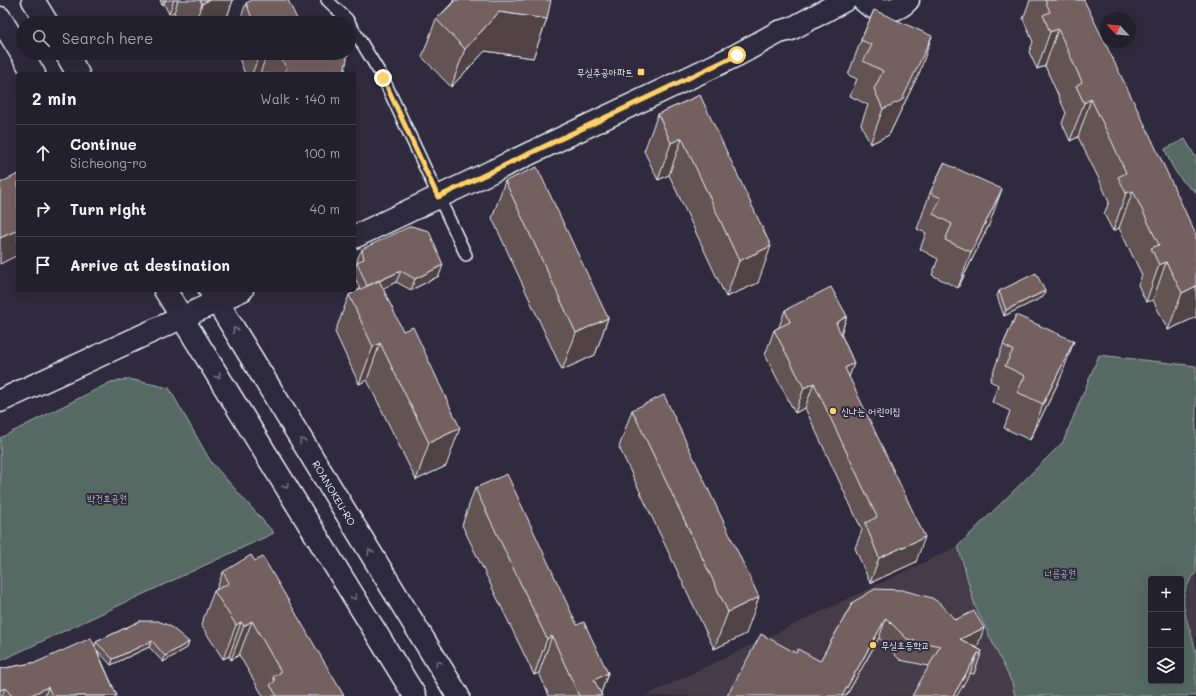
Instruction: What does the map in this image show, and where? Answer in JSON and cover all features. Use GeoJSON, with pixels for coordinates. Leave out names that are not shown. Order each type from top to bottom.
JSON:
{"type":"FeatureCollection","features":[{"type":"Feature","properties":{"kind":"street"},"geometry":{"type":"LineString","coordinates":[[33,0],[43,16]]}},
{"type":"Feature","properties":{"kind":"street"},"geometry":{"type":"LineString","coordinates":[[779,32],[788,21],[825,0]]}},
{"type":"Feature","properties":{"kind":"street"},"geometry":{"type":"LineString","coordinates":[[356,236],[737,55],[779,32],[791,29],[845,0]]}},
{"type":"Feature","properties":{"kind":"street"},"geometry":{"type":"LineString","coordinates":[[863,0],[869,6],[885,10],[896,9],[908,0]]}},
{"type":"Feature","properties":{"kind":"street"},"geometry":{"type":"LineString","coordinates":[[0,18],[16,44]]}},
{"type":"Feature","properties":{"kind":"street"},"geometry":{"type":"LineString","coordinates":[[26,60],[33,72]]}},
{"type":"Feature","properties":{"kind":"street"},"geometry":{"type":"LineString","coordinates":[[70,60],[77,72]]}},
{"type":"Feature","properties":{"kind":"street"},"geometry":{"type":"LineString","coordinates":[[167,292],[415,696]]}},
{"type":"Feature","properties":{"kind":"street"},"geometry":{"type":"LineString","coordinates":[[0,401],[183,318],[214,296],[233,292]]}},
{"type":"Feature","properties":{"kind":"street","name":"ROANOKEU-RO"},"geometry":{"type":"LineString","coordinates":[[214,296],[458,696]]}},
{"type":"Feature","properties":{"kind":"lane"},"geometry":{"type":"LineString","coordinates":[[327,0],[344,16]]}},
{"type":"Feature","properties":{"kind":"lane"},"geometry":{"type":"LineString","coordinates":[[356,34],[383,78],[466,255]]}},
{"type":"Feature","properties":{"kind":"shaded area","name":"무실초등학교"},"geometry":{"type":"Polygon","coordinates":[[[958,546],[963,571],[1012,683],[1015,696],[645,696],[958,546]]]}},
{"type":"Feature","properties":{"kind":"shaded area"},"geometry":{"type":"Polygon","coordinates":[[[1196,573],[1196,654],[1184,611],[1184,603],[1189,581],[1196,573]]]}},
{"type":"Feature","properties":{"kind":"green space"},"geometry":{"type":"Polygon","coordinates":[[[1185,139],[1196,158],[1196,192],[1185,184],[1177,174],[1165,149],[1185,139]]]}},
{"type":"Feature","properties":{"kind":"green space","name":"너름공원"},"geometry":{"type":"Polygon","coordinates":[[[1099,355],[1196,366],[1196,573],[1188,583],[1184,604],[1185,614],[1196,655],[1196,696],[1015,696],[1012,683],[975,606],[958,546],[1063,442],[1099,355]]]}},
{"type":"Feature","properties":{"kind":"green space","name":"박건호공원"},"geometry":{"type":"Polygon","coordinates":[[[129,379],[169,388],[211,462],[274,533],[0,661],[0,438],[111,382],[129,379]]]}},
{"type":"Feature","properties":{"kind":"building"},"geometry":{"type":"Polygon","coordinates":[[[200,0],[209,0],[202,4],[200,0]]]}},
{"type":"Feature","properties":{"kind":"building"},"geometry":{"type":"Polygon","coordinates":[[[252,0],[288,0],[296,16],[251,16],[246,3],[252,0]]]}},
{"type":"Feature","properties":{"kind":"building"},"geometry":{"type":"Polygon","coordinates":[[[453,0],[551,0],[547,19],[499,12],[465,49],[436,19],[454,2],[453,0]]]}},
{"type":"Feature","properties":{"kind":"building"},"geometry":{"type":"Polygon","coordinates":[[[1045,0],[1084,0],[1100,33],[1100,48],[1107,48],[1196,235],[1196,286],[1182,293],[1166,262],[1159,265],[1151,248],[1159,245],[1133,191],[1126,193],[1118,177],[1126,173],[1113,144],[1091,99],[1084,103],[1076,86],[1082,82],[1058,29],[1050,32],[1043,15],[1050,12],[1045,0]]]}},
{"type":"Feature","properties":{"kind":"building"},"geometry":{"type":"Polygon","coordinates":[[[874,10],[932,36],[902,100],[883,109],[874,89],[883,71],[863,61],[872,45],[861,40],[874,10]]]}},
{"type":"Feature","properties":{"kind":"building"},"geometry":{"type":"Polygon","coordinates":[[[282,60],[347,60],[344,72],[283,72],[287,69],[282,60]]]}},
{"type":"Feature","properties":{"kind":"building"},"geometry":{"type":"Polygon","coordinates":[[[700,95],[771,246],[739,261],[682,138],[671,143],[658,114],[700,95]]]}},
{"type":"Feature","properties":{"kind":"building"},"geometry":{"type":"Polygon","coordinates":[[[944,163],[1002,189],[971,252],[945,240],[952,224],[933,214],[941,198],[930,193],[944,163]]]}},
{"type":"Feature","properties":{"kind":"building"},"geometry":{"type":"Polygon","coordinates":[[[537,167],[608,318],[576,333],[505,181],[537,167]]]}},
{"type":"Feature","properties":{"kind":"building"},"geometry":{"type":"Polygon","coordinates":[[[16,175],[16,231],[0,238],[0,183],[16,175]]]}},
{"type":"Feature","properties":{"kind":"building"},"geometry":{"type":"Polygon","coordinates":[[[411,226],[429,231],[443,265],[415,279],[401,271],[367,286],[357,262],[364,259],[362,249],[411,226]]]}},
{"type":"Feature","properties":{"kind":"building"},"geometry":{"type":"Polygon","coordinates":[[[1036,273],[1045,291],[1006,310],[999,291],[1036,273]]]}},
{"type":"Feature","properties":{"kind":"building"},"geometry":{"type":"Polygon","coordinates":[[[379,280],[403,331],[413,327],[460,428],[429,443],[380,343],[373,347],[349,295],[379,280]]]}},
{"type":"Feature","properties":{"kind":"building"},"geometry":{"type":"Polygon","coordinates":[[[831,287],[847,316],[836,323],[854,363],[845,368],[925,537],[879,558],[865,523],[877,517],[814,383],[804,388],[774,330],[790,322],[785,310],[831,287]]]}},
{"type":"Feature","properties":{"kind":"building"},"geometry":{"type":"Polygon","coordinates":[[[1016,315],[1074,341],[1043,404],[1017,392],[1025,376],[1005,366],[1013,350],[1003,345],[1016,315]]]}},
{"type":"Feature","properties":{"kind":"building"},"geometry":{"type":"Polygon","coordinates":[[[664,395],[759,597],[728,612],[632,410],[664,395]]]}},
{"type":"Feature","properties":{"kind":"building"},"geometry":{"type":"Polygon","coordinates":[[[507,474],[577,625],[584,622],[608,673],[594,680],[602,696],[579,696],[552,636],[547,639],[475,488],[507,474]]]}},
{"type":"Feature","properties":{"kind":"building"},"geometry":{"type":"Polygon","coordinates":[[[251,555],[255,561],[263,557],[344,696],[277,696],[270,685],[275,681],[273,677],[281,672],[252,621],[244,626],[241,622],[236,625],[214,591],[229,583],[223,572],[251,555]]]}},
{"type":"Feature","properties":{"kind":"building"},"geometry":{"type":"Polygon","coordinates":[[[875,589],[902,590],[932,598],[941,604],[955,620],[974,611],[984,628],[960,639],[982,651],[981,654],[978,653],[953,696],[912,696],[940,646],[907,639],[886,618],[842,696],[727,696],[761,634],[796,653],[798,649],[820,661],[853,602],[875,589]]]}},
{"type":"Feature","properties":{"kind":"building"},"geometry":{"type":"Polygon","coordinates":[[[140,621],[158,621],[170,626],[189,642],[165,656],[152,641],[113,659],[96,642],[140,621]]]}},
{"type":"Feature","properties":{"kind":"building"},"geometry":{"type":"Polygon","coordinates":[[[91,638],[117,696],[52,696],[48,687],[29,696],[12,696],[5,688],[0,690],[0,669],[37,662],[91,638]]]}},
{"type":"Feature","properties":{"kind":"place","name":"무실주공아파트"},"geometry":{"type":"Point","coordinates":[641,72]}},
{"type":"Feature","properties":{"kind":"place","name":"신나는 어린이집"},"geometry":{"type":"Point","coordinates":[833,411]}},
{"type":"Feature","properties":{"kind":"place","name":"무실초등학교"},"geometry":{"type":"Point","coordinates":[873,645]}},
{"type":"Feature","properties":{"kind":"route"},"geometry":{"type":"LineString","coordinates":[[383,78],[438,197],[737,55]]}}]}
